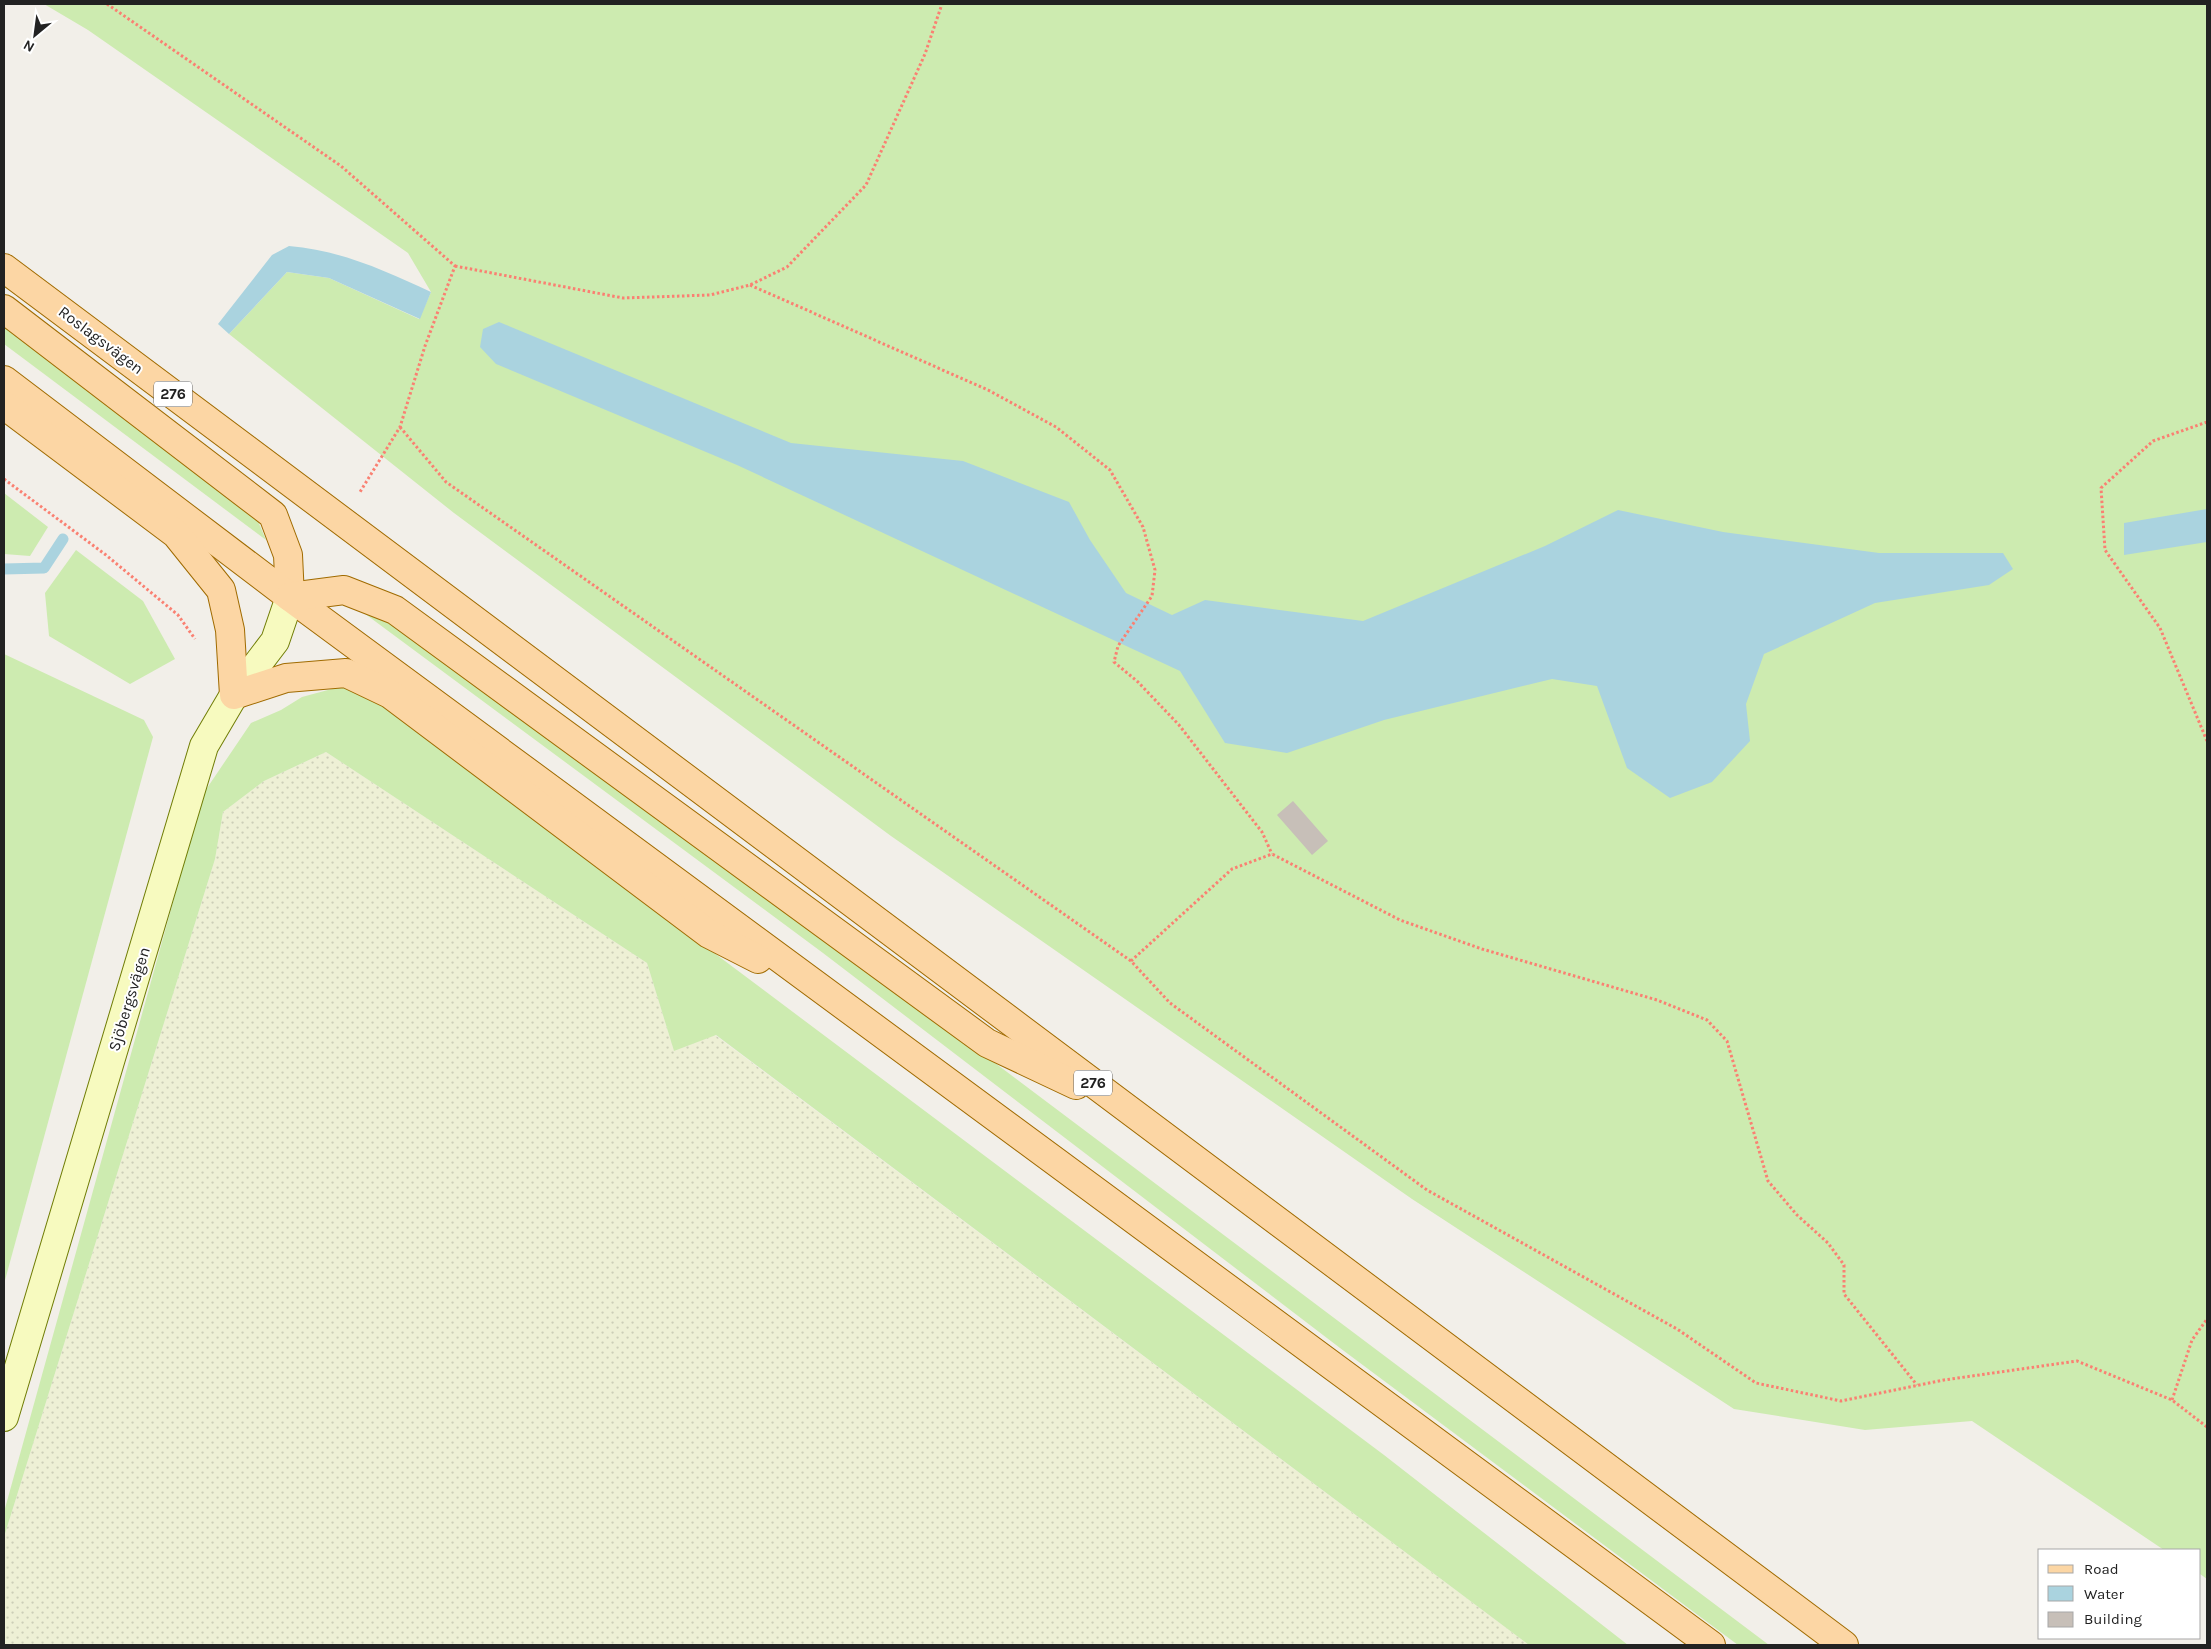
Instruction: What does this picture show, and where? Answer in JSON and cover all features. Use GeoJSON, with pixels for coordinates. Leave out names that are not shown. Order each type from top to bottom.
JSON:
{"type":"FeatureCollection","features":[{"type":"Feature","properties":{"kind":"main road","name":"Roslagsvägen"},"geometry":{"type":"LineString","coordinates":[[4,268],[342,521]]}},
{"type":"Feature","properties":{"kind":"main road"},"geometry":{"type":"LineString","coordinates":[[4,309],[273,515],[288,555],[290,597]]}},
{"type":"Feature","properties":{"kind":"main road"},"geometry":{"type":"LineString","coordinates":[[4,380],[290,597],[1711,1645]]}},
{"type":"Feature","properties":{"kind":"main road"},"geometry":{"type":"LineString","coordinates":[[4,405],[176,534],[221,590],[230,630],[234,695],[286,678],[346,673],[390,694],[709,934],[831,996]]}},
{"type":"Feature","properties":{"kind":"main road","name":"276"},"geometry":{"type":"LineString","coordinates":[[342,521],[1844,1645]]}},
{"type":"Feature","properties":{"kind":"main road"},"geometry":{"type":"LineString","coordinates":[[290,597],[344,590],[395,610],[987,1043],[1128,1109]]}},
{"type":"Feature","properties":{"kind":"street","name":"Sjöbergsvägen"},"geometry":{"type":"LineString","coordinates":[[4,1417],[204,746],[234,695],[275,641],[290,597]]}},
{"type":"Feature","properties":{"kind":"path"},"geometry":{"type":"LineString","coordinates":[[107,4],[341,166],[455,266],[623,298],[710,295],[750,285],[787,267],[866,185],[925,54],[942,4]]}},
{"type":"Feature","properties":{"kind":"path"},"geometry":{"type":"LineString","coordinates":[[342,521],[400,427],[425,346],[455,266]]}},
{"type":"Feature","properties":{"kind":"path"},"geometry":{"type":"LineString","coordinates":[[750,285],[988,390],[1056,427],[1110,470],[1143,526],[1155,570],[1152,596],[1118,646],[1114,662],[1138,682],[1179,725],[1262,832],[1272,854],[1400,920],[1482,949],[1657,1000],[1707,1020],[1727,1042],[1768,1181],[1797,1215],[1828,1243],[1844,1265],[1844,1294],[1917,1385]]}},
{"type":"Feature","properties":{"kind":"path"},"geometry":{"type":"LineString","coordinates":[[2207,422],[2153,441],[2101,488],[2105,550],[2160,628],[2207,742]]}},
{"type":"Feature","properties":{"kind":"path"},"geometry":{"type":"LineString","coordinates":[[400,427],[446,482],[1131,961],[1170,1003],[1427,1190],[1677,1329],[1756,1383],[1841,1400],[1917,1385],[2077,1361],[2172,1400],[2207,1428]]}},
{"type":"Feature","properties":{"kind":"path"},"geometry":{"type":"LineString","coordinates":[[4,479],[106,555],[178,616],[201,647]]}},
{"type":"Feature","properties":{"kind":"path"},"geometry":{"type":"LineString","coordinates":[[1131,961],[1232,869],[1272,854]]}},
{"type":"Feature","properties":{"kind":"path"},"geometry":{"type":"LineString","coordinates":[[2172,1400],[2192,1340],[2207,1319]]}},
{"type":"Feature","properties":{"kind":"green space"},"geometry":{"type":"Polygon","coordinates":[[[44,4],[2207,4],[2207,1579],[2201,1575],[2201,1549],[2163,1549],[1972,1421],[1865,1430],[1734,1409],[1412,1199],[891,836],[454,513],[229,334],[287,272],[329,278],[419,319],[431,292],[408,253],[88,30],[44,4]]]}},
{"type":"Feature","properties":{"kind":"green space"},"geometry":{"type":"Polygon","coordinates":[[[4,319],[249,500],[266,540],[4,344],[4,319]]]}},
{"type":"Feature","properties":{"kind":"green space"},"geometry":{"type":"Polygon","coordinates":[[[4,493],[48,527],[30,556],[4,554],[4,493]]]}},
{"type":"Feature","properties":{"kind":"green space"},"geometry":{"type":"Polygon","coordinates":[[[76,550],[143,601],[175,659],[130,684],[49,636],[45,593],[76,550]]]}},
{"type":"Feature","properties":{"kind":"green space"},"geometry":{"type":"Polygon","coordinates":[[[341,596],[390,608],[1769,1645],[1738,1645],[1340,1348],[823,953],[341,596]]]}},
{"type":"Feature","properties":{"kind":"green space"},"geometry":{"type":"Polygon","coordinates":[[[4,654],[144,720],[153,737],[4,1284],[4,654]]]}},
{"type":"Feature","properties":{"kind":"green space"},"geometry":{"type":"Polygon","coordinates":[[[339,687],[358,691],[394,713],[1384,1455],[1628,1645],[1529,1645],[716,1035],[674,1051],[647,963],[326,752],[264,781],[223,812],[215,859],[4,1537],[4,1512],[203,794],[251,723],[281,710],[302,697],[339,687]]]}},
{"type":"Feature","properties":{"kind":"green space"},"geometry":{"type":"Polygon","coordinates":[[[326,752],[647,963],[674,1051],[715,1035],[1529,1645],[4,1645],[4,1537],[215,859],[223,812],[264,781],[326,752]]]}},
{"type":"Feature","properties":{"kind":"water"},"geometry":{"type":"Polygon","coordinates":[[[289,246],[308,248],[344,257],[380,269],[431,292],[420,319],[329,278],[287,272],[229,334],[218,324],[272,255],[289,246]]]}},
{"type":"Feature","properties":{"kind":"water"},"geometry":{"type":"Polygon","coordinates":[[[499,322],[791,443],[963,461],[1069,502],[1090,540],[1126,593],[1172,615],[1205,600],[1363,621],[1545,546],[1618,510],[1723,532],[1879,553],[2003,553],[2013,569],[1989,585],[1875,603],[1764,654],[1746,704],[1750,741],[1712,782],[1670,798],[1627,768],[1597,686],[1552,679],[1384,720],[1287,753],[1225,743],[1180,671],[737,465],[496,364],[480,347],[483,329],[499,322]]]}},
{"type":"Feature","properties":{"kind":"water"},"geometry":{"type":"Polygon","coordinates":[[[2207,509],[2207,542],[2124,555],[2124,523],[2207,509]]]}},
{"type":"Feature","properties":{"kind":"building"},"geometry":{"type":"Polygon","coordinates":[[[1293,801],[1328,841],[1312,855],[1277,815],[1293,801]]]}},
{"type":"Feature","properties":{"kind":"waterway"},"geometry":{"type":"LineString","coordinates":[[4,569],[44,568],[63,539]]}}]}
